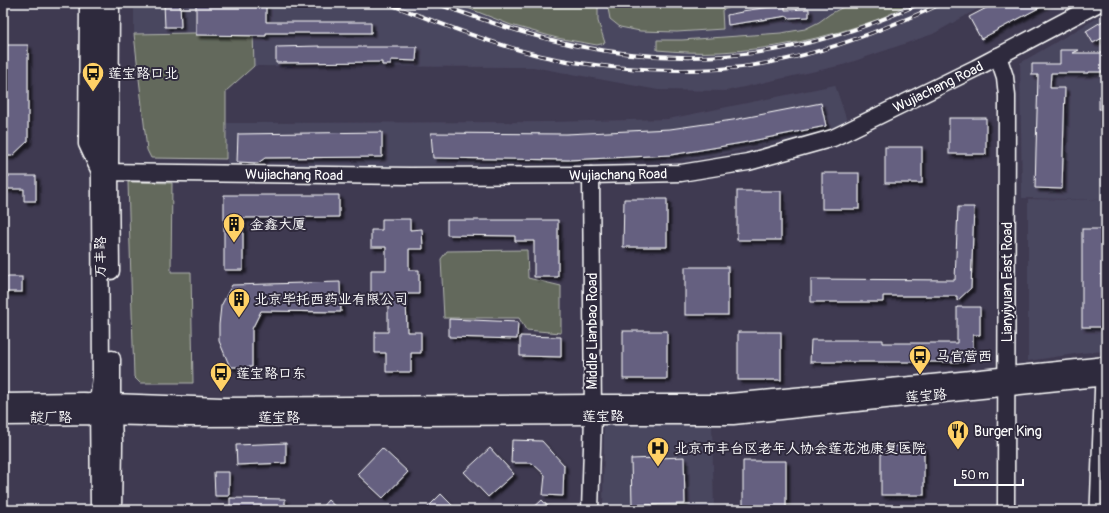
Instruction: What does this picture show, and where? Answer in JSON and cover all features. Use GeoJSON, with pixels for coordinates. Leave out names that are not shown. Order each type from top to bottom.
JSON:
{"type":"FeatureCollection","features":[{"type":"Feature","properties":{"kind":"street"},"geometry":{"type":"LineString","coordinates":[[88,3],[87,144],[105,172],[122,154],[122,3]]}},
{"type":"Feature","properties":{"kind":"street","name":"万丰路"},"geometry":{"type":"LineString","coordinates":[[99,3],[105,172]]}},
{"type":"Feature","properties":{"kind":"street","name":"万丰路"},"geometry":{"type":"LineString","coordinates":[[111,3],[105,172],[101,377],[105,409],[112,510]]}},
{"type":"Feature","properties":{"kind":"street","name":"Wujiachang Road"},"geometry":{"type":"LineString","coordinates":[[105,172],[410,176],[591,175],[682,173],[748,162],[833,138],[998,56],[1099,3]]}},
{"type":"Feature","properties":{"kind":"street","name":"Lianyiyuan East Road"},"geometry":{"type":"LineString","coordinates":[[998,56],[1005,77],[1007,96],[1006,510]]}},
{"type":"Feature","properties":{"kind":"street","name":"Middle Lianbao Road"},"geometry":{"type":"LineString","coordinates":[[590,510],[593,409],[591,175]]}},
{"type":"Feature","properties":{"kind":"street"},"geometry":{"type":"LineString","coordinates":[[1096,510],[1104,373]]}},
{"type":"Feature","properties":{"kind":"street","name":"莲宝路"},"geometry":{"type":"LineString","coordinates":[[105,409],[222,406],[593,409],[734,416],[1007,382],[1104,373]]}},
{"type":"Feature","properties":{"kind":"street"},"geometry":{"type":"LineString","coordinates":[[3,402],[105,409]]}},
{"type":"Feature","properties":{"kind":"street","name":"万丰路"},"geometry":{"type":"LineString","coordinates":[[99,510],[105,409]]}},
{"type":"Feature","properties":{"kind":"street","name":"靛厂路"},"geometry":{"type":"LineString","coordinates":[[3,418],[105,409]]}},
{"type":"Feature","properties":{"kind":"shaded area"},"geometry":{"type":"Polygon","coordinates":[[[134,3],[988,3],[933,34],[843,65],[726,91],[658,90],[533,67],[254,66],[253,32],[134,34],[134,3]]]}},
{"type":"Feature","properties":{"kind":"shaded area"},"geometry":{"type":"Polygon","coordinates":[[[1106,13],[1106,200],[1022,198],[1020,63],[1106,13]]]}},
{"type":"Feature","properties":{"kind":"shaded area"},"geometry":{"type":"Polygon","coordinates":[[[835,85],[849,127],[699,159],[543,164],[227,169],[227,123],[549,122],[668,119],[835,85]]]}},
{"type":"Feature","properties":{"kind":"shaded area"},"geometry":{"type":"Polygon","coordinates":[[[1028,199],[1106,200],[1106,351],[1028,361],[1028,199]]]}},
{"type":"Feature","properties":{"kind":"shaded area","name":"北京市丰台区老年人协会莲花池康复医院"},"geometry":{"type":"Polygon","coordinates":[[[712,424],[714,510],[603,510],[604,426],[712,424]]]}},
{"type":"Feature","properties":{"kind":"green space"},"geometry":{"type":"Polygon","coordinates":[[[455,3],[598,3],[598,21],[605,43],[597,45],[557,38],[511,25],[455,3]]]}},
{"type":"Feature","properties":{"kind":"green space"},"geometry":{"type":"Polygon","coordinates":[[[607,3],[744,3],[722,10],[723,29],[677,32],[640,31],[620,27],[610,19],[607,3]]]}},
{"type":"Feature","properties":{"kind":"green space"},"geometry":{"type":"Polygon","coordinates":[[[851,3],[909,4],[885,17],[839,32],[800,42],[741,51],[689,52],[657,50],[657,40],[682,40],[781,33],[805,29],[851,3]]]}},
{"type":"Feature","properties":{"kind":"green space"},"geometry":{"type":"Polygon","coordinates":[[[253,32],[254,66],[226,91],[226,159],[151,158],[147,150],[134,34],[253,32]]]}},
{"type":"Feature","properties":{"kind":"green space"},"geometry":{"type":"Polygon","coordinates":[[[128,182],[172,183],[171,272],[191,272],[193,383],[140,383],[134,377],[128,182]]]}},
{"type":"Feature","properties":{"kind":"green space"},"geometry":{"type":"Polygon","coordinates":[[[527,250],[528,278],[561,286],[561,333],[526,330],[519,318],[444,318],[441,259],[447,251],[527,250]]]}},
{"type":"Feature","properties":{"kind":"building"},"geometry":{"type":"Polygon","coordinates":[[[164,3],[180,3],[181,27],[165,27],[164,3]]]}},
{"type":"Feature","properties":{"kind":"building"},"geometry":{"type":"Polygon","coordinates":[[[196,3],[266,4],[266,22],[371,22],[371,33],[266,33],[266,36],[196,35],[196,3]]]}},
{"type":"Feature","properties":{"kind":"building"},"geometry":{"type":"Polygon","coordinates":[[[996,3],[1048,3],[981,39],[969,17],[996,3]]]}},
{"type":"Feature","properties":{"kind":"building"},"geometry":{"type":"Polygon","coordinates":[[[785,5],[785,10],[809,9],[809,17],[788,18],[788,16],[728,25],[727,15],[742,11],[785,5]]]}},
{"type":"Feature","properties":{"kind":"building"},"geometry":{"type":"Polygon","coordinates":[[[1106,19],[1106,36],[1093,43],[1086,31],[1106,19]]]}},
{"type":"Feature","properties":{"kind":"building"},"geometry":{"type":"Polygon","coordinates":[[[3,45],[28,45],[28,141],[12,156],[3,156],[3,45]]]}},
{"type":"Feature","properties":{"kind":"building"},"geometry":{"type":"Polygon","coordinates":[[[276,47],[417,47],[416,61],[391,60],[391,65],[382,65],[382,62],[276,63],[276,47]]]}},
{"type":"Feature","properties":{"kind":"building"},"geometry":{"type":"Polygon","coordinates":[[[1060,50],[1079,50],[1073,53],[1106,53],[1106,72],[1051,73],[1050,88],[1065,88],[1062,189],[1035,188],[1038,75],[1032,75],[1032,64],[1060,64],[1060,50]]]}},
{"type":"Feature","properties":{"kind":"building"},"geometry":{"type":"Polygon","coordinates":[[[1099,96],[1106,96],[1106,109],[1099,109],[1099,96]]]}},
{"type":"Feature","properties":{"kind":"building"},"geometry":{"type":"Polygon","coordinates":[[[821,103],[826,126],[742,143],[671,155],[568,160],[433,158],[431,133],[566,134],[670,129],[733,120],[821,103]]]}},
{"type":"Feature","properties":{"kind":"building"},"geometry":{"type":"Polygon","coordinates":[[[949,118],[986,118],[986,154],[949,154],[949,118]]]}},
{"type":"Feature","properties":{"kind":"building"},"geometry":{"type":"Polygon","coordinates":[[[382,132],[382,157],[265,158],[258,163],[237,162],[238,134],[382,132]]]}},
{"type":"Feature","properties":{"kind":"building"},"geometry":{"type":"Polygon","coordinates":[[[885,147],[922,147],[922,183],[885,183],[885,147]]]}},
{"type":"Feature","properties":{"kind":"building"},"geometry":{"type":"Polygon","coordinates":[[[822,173],[859,173],[859,209],[822,209],[822,173]]]}},
{"type":"Feature","properties":{"kind":"building"},"geometry":{"type":"Polygon","coordinates":[[[3,176],[36,176],[36,201],[24,201],[24,189],[3,189],[3,176]]]}},
{"type":"Feature","properties":{"kind":"building"},"geometry":{"type":"Polygon","coordinates":[[[737,191],[781,191],[781,240],[737,240],[737,191]]]}},
{"type":"Feature","properties":{"kind":"building","name":"金鑫大厦"},"geometry":{"type":"Polygon","coordinates":[[[224,195],[339,195],[339,217],[243,218],[243,270],[224,270],[224,195]]]}},
{"type":"Feature","properties":{"kind":"building"},"geometry":{"type":"Polygon","coordinates":[[[624,199],[667,199],[667,247],[623,247],[624,199]]]}},
{"type":"Feature","properties":{"kind":"building"},"geometry":{"type":"Polygon","coordinates":[[[958,207],[974,207],[971,288],[957,301],[957,296],[883,296],[883,302],[811,302],[811,279],[955,280],[958,207]]]}},
{"type":"Feature","properties":{"kind":"building"},"geometry":{"type":"Polygon","coordinates":[[[382,219],[410,219],[410,230],[422,229],[423,249],[409,249],[409,270],[419,270],[419,294],[406,294],[407,332],[421,332],[421,353],[411,353],[411,372],[386,372],[386,353],[375,353],[375,332],[388,332],[388,294],[371,294],[371,270],[386,270],[386,247],[371,247],[371,230],[382,230],[382,219]]]}},
{"type":"Feature","properties":{"kind":"building"},"geometry":{"type":"Polygon","coordinates":[[[447,220],[558,220],[558,277],[534,277],[534,241],[515,241],[515,236],[447,235],[447,220]]]}},
{"type":"Feature","properties":{"kind":"building"},"geometry":{"type":"Polygon","coordinates":[[[1082,229],[1106,229],[1106,327],[1082,327],[1082,229]]]}},
{"type":"Feature","properties":{"kind":"building"},"geometry":{"type":"Polygon","coordinates":[[[685,267],[728,267],[728,315],[685,315],[685,267]]]}},
{"type":"Feature","properties":{"kind":"building"},"geometry":{"type":"Polygon","coordinates":[[[3,277],[22,277],[22,292],[3,292],[3,277]]]}},
{"type":"Feature","properties":{"kind":"building","name":"北京毕托西药业有限公司"},"geometry":{"type":"Polygon","coordinates":[[[340,282],[341,312],[261,311],[252,329],[252,367],[230,367],[219,341],[219,325],[221,306],[232,285],[340,282]]]}},
{"type":"Feature","properties":{"kind":"building"},"geometry":{"type":"Polygon","coordinates":[[[957,307],[980,307],[980,335],[973,335],[973,353],[963,362],[810,362],[811,340],[883,340],[883,343],[957,343],[957,307]]]}},
{"type":"Feature","properties":{"kind":"building"},"geometry":{"type":"Polygon","coordinates":[[[449,319],[518,322],[517,339],[449,337],[449,319]]]}},
{"type":"Feature","properties":{"kind":"building"},"geometry":{"type":"Polygon","coordinates":[[[623,331],[667,331],[667,379],[623,379],[623,331]]]}},
{"type":"Feature","properties":{"kind":"building"},"geometry":{"type":"Polygon","coordinates":[[[738,332],[781,332],[781,380],[738,380],[738,332]]]}},
{"type":"Feature","properties":{"kind":"building"},"geometry":{"type":"Polygon","coordinates":[[[520,336],[561,337],[561,357],[520,356],[520,336]]]}},
{"type":"Feature","properties":{"kind":"building"},"geometry":{"type":"Polygon","coordinates":[[[512,440],[542,441],[564,465],[563,496],[543,495],[545,475],[532,463],[511,463],[512,440]]]}},
{"type":"Feature","properties":{"kind":"building"},"geometry":{"type":"Polygon","coordinates":[[[286,443],[286,463],[237,465],[236,445],[286,443]]]}},
{"type":"Feature","properties":{"kind":"building"},"geometry":{"type":"Polygon","coordinates":[[[881,446],[924,446],[924,495],[881,495],[881,446]]]}},
{"type":"Feature","properties":{"kind":"building"},"geometry":{"type":"Polygon","coordinates":[[[382,448],[408,472],[383,498],[357,474],[382,448]]]}},
{"type":"Feature","properties":{"kind":"building"},"geometry":{"type":"Polygon","coordinates":[[[490,448],[514,474],[488,497],[464,472],[490,448]]]}},
{"type":"Feature","properties":{"kind":"building"},"geometry":{"type":"Polygon","coordinates":[[[684,457],[685,504],[632,505],[631,459],[684,457]]]}},
{"type":"Feature","properties":{"kind":"building"},"geometry":{"type":"Polygon","coordinates":[[[743,461],[786,461],[786,510],[743,509],[743,461]]]}},
{"type":"Feature","properties":{"kind":"building"},"geometry":{"type":"Polygon","coordinates":[[[214,472],[229,472],[229,496],[215,496],[214,472]]]}},
{"type":"Feature","properties":{"kind":"building"},"geometry":{"type":"Polygon","coordinates":[[[441,494],[457,510],[425,510],[441,494]]]}},
{"type":"Feature","properties":{"kind":"building"},"geometry":{"type":"Polygon","coordinates":[[[230,498],[285,499],[285,510],[230,510],[230,498]]]}},
{"type":"Feature","properties":{"kind":"building"},"geometry":{"type":"Polygon","coordinates":[[[328,500],[339,510],[319,510],[328,500]]]}},
{"type":"Feature","properties":{"kind":"building"},"geometry":{"type":"Polygon","coordinates":[[[542,500],[551,510],[531,510],[542,500]]]}},
{"type":"Feature","properties":{"kind":"railway"},"geometry":{"type":"LineString","coordinates":[[386,3],[477,37],[543,56],[573,62],[612,67],[680,70],[741,67],[763,64],[806,54],[869,34],[942,3]]}},
{"type":"Feature","properties":{"kind":"railway"},"geometry":{"type":"LineString","coordinates":[[435,3],[521,32],[573,45],[631,54],[690,57],[749,54],[807,43],[865,26],[921,3]]}},
{"type":"Feature","properties":{"kind":"place","name":"莲宝路口北"},"geometry":{"type":"Point","coordinates":[93,92]}},
{"type":"Feature","properties":{"kind":"place","name":"金鑫大厦"},"geometry":{"type":"Point","coordinates":[234,244]}},
{"type":"Feature","properties":{"kind":"place","name":"北京毕托西药业有限公司"},"geometry":{"type":"Point","coordinates":[239,318]}},
{"type":"Feature","properties":{"kind":"place","name":"马官营西"},"geometry":{"type":"Point","coordinates":[920,376]}},
{"type":"Feature","properties":{"kind":"place","name":"莲宝路口东"},"geometry":{"type":"Point","coordinates":[221,392]}},
{"type":"Feature","properties":{"kind":"place","name":"Burger King"},"geometry":{"type":"Point","coordinates":[958,450]}},
{"type":"Feature","properties":{"kind":"place","name":"北京市丰台区老年人协会莲花池康复医院"},"geometry":{"type":"Point","coordinates":[658,468]}}]}
